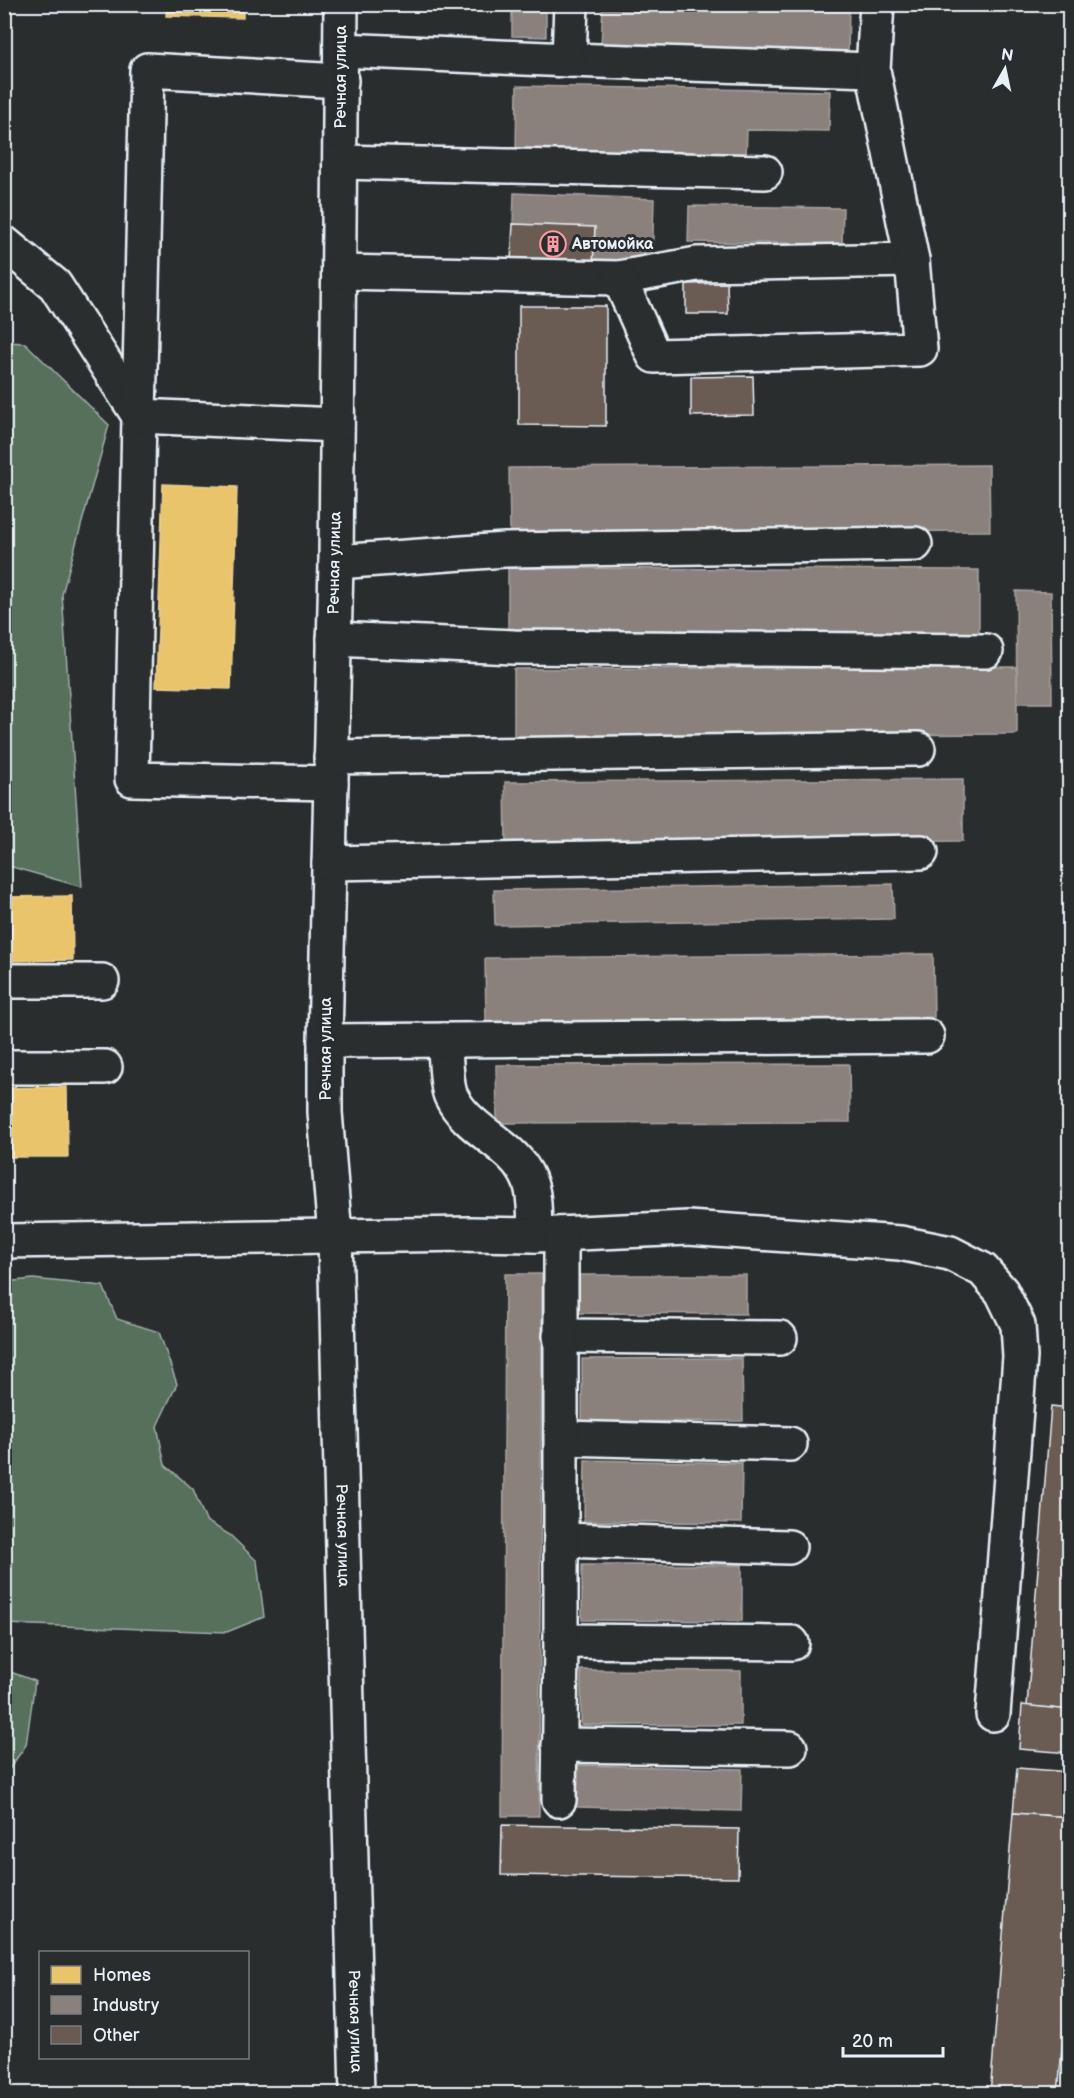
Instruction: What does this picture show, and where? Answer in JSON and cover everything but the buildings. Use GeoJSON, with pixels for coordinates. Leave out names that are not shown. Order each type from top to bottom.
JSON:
{"type":"FeatureCollection","features":[{"type":"Feature","properties":{"kind":"street","name":"Речная улица"},"geometry":{"type":"LineString","coordinates":[[341,4],[336,562],[325,1041],[326,1112],[335,1236],[357,2094]]}},
{"type":"Feature","properties":{"kind":"street"},"geometry":{"type":"LineString","coordinates":[[569,60],[571,4]]}},
{"type":"Feature","properties":{"kind":"street"},"geometry":{"type":"LineString","coordinates":[[619,278],[654,356],[920,349],[912,260],[873,70],[877,4]]}},
{"type":"Feature","properties":{"kind":"street"},"geometry":{"type":"LineString","coordinates":[[873,70],[569,60],[147,70],[132,779],[918,749]]}},
{"type":"Feature","properties":{"kind":"street"},"geometry":{"type":"LineString","coordinates":[[340,162],[765,172]]}},
{"type":"Feature","properties":{"kind":"street"},"geometry":{"type":"LineString","coordinates":[[4,243],[56,285],[139,416]]}},
{"type":"Feature","properties":{"kind":"street"},"geometry":{"type":"LineString","coordinates":[[339,272],[619,278],[697,264],[912,260]]}},
{"type":"Feature","properties":{"kind":"street"},"geometry":{"type":"LineString","coordinates":[[139,416],[337,425]]}},
{"type":"Feature","properties":{"kind":"street"},"geometry":{"type":"LineString","coordinates":[[336,562],[505,550],[915,544]]}},
{"type":"Feature","properties":{"kind":"street"},"geometry":{"type":"LineString","coordinates":[[334,639],[514,647],[986,651]]}},
{"type":"Feature","properties":{"kind":"street"},"geometry":{"type":"LineString","coordinates":[[329,863],[921,852]]}},
{"type":"Feature","properties":{"kind":"street"},"geometry":{"type":"LineString","coordinates":[[4,981],[102,981]]}},
{"type":"Feature","properties":{"kind":"street"},"geometry":{"type":"LineString","coordinates":[[325,1041],[927,1036]]}},
{"type":"Feature","properties":{"kind":"street"},"geometry":{"type":"LineString","coordinates":[[444,1040],[449,1094],[465,1118],[521,1164],[530,1182],[534,1204],[548,1235],[560,1336],[562,1438],[559,1800]]}},
{"type":"Feature","properties":{"kind":"street"},"geometry":{"type":"LineString","coordinates":[[4,1066],[105,1067]]}},
{"type":"Feature","properties":{"kind":"street"},"geometry":{"type":"LineString","coordinates":[[4,1241],[470,1234],[548,1235],[688,1228],[888,1242],[950,1253],[983,1270],[1002,1292],[1018,1325],[1020,1357],[993,1714]]}},
{"type":"Feature","properties":{"kind":"street"},"geometry":{"type":"LineString","coordinates":[[560,1336],[780,1338]]}},
{"type":"Feature","properties":{"kind":"street"},"geometry":{"type":"LineString","coordinates":[[562,1438],[790,1444]]}},
{"type":"Feature","properties":{"kind":"street"},"geometry":{"type":"LineString","coordinates":[[561,1540],[789,1547]]}},
{"type":"Feature","properties":{"kind":"street"},"geometry":{"type":"LineString","coordinates":[[561,1641],[792,1643]]}},
{"type":"Feature","properties":{"kind":"street"},"geometry":{"type":"LineString","coordinates":[[559,1745],[790,1748]]}},
{"type":"Feature","properties":{"kind":"green space"},"geometry":{"type":"Polygon","coordinates":[[[5,342],[25,343],[109,425],[62,594],[82,887],[5,865],[5,342]]]}},
{"type":"Feature","properties":{"kind":"green space"},"geometry":{"type":"Polygon","coordinates":[[[33,1279],[103,1286],[117,1319],[159,1332],[177,1384],[157,1426],[165,1465],[193,1489],[206,1521],[230,1535],[257,1561],[264,1617],[227,1632],[5,1624],[5,1282],[33,1279]]]}},
{"type":"Feature","properties":{"kind":"green space"},"geometry":{"type":"Polygon","coordinates":[[[5,1670],[35,1681],[26,1745],[5,1775],[5,1670]]]}},
{"type":"Feature","properties":{"kind":"place","name":"Автомойка"},"geometry":{"type":"Point","coordinates":[553,244]}}]}
